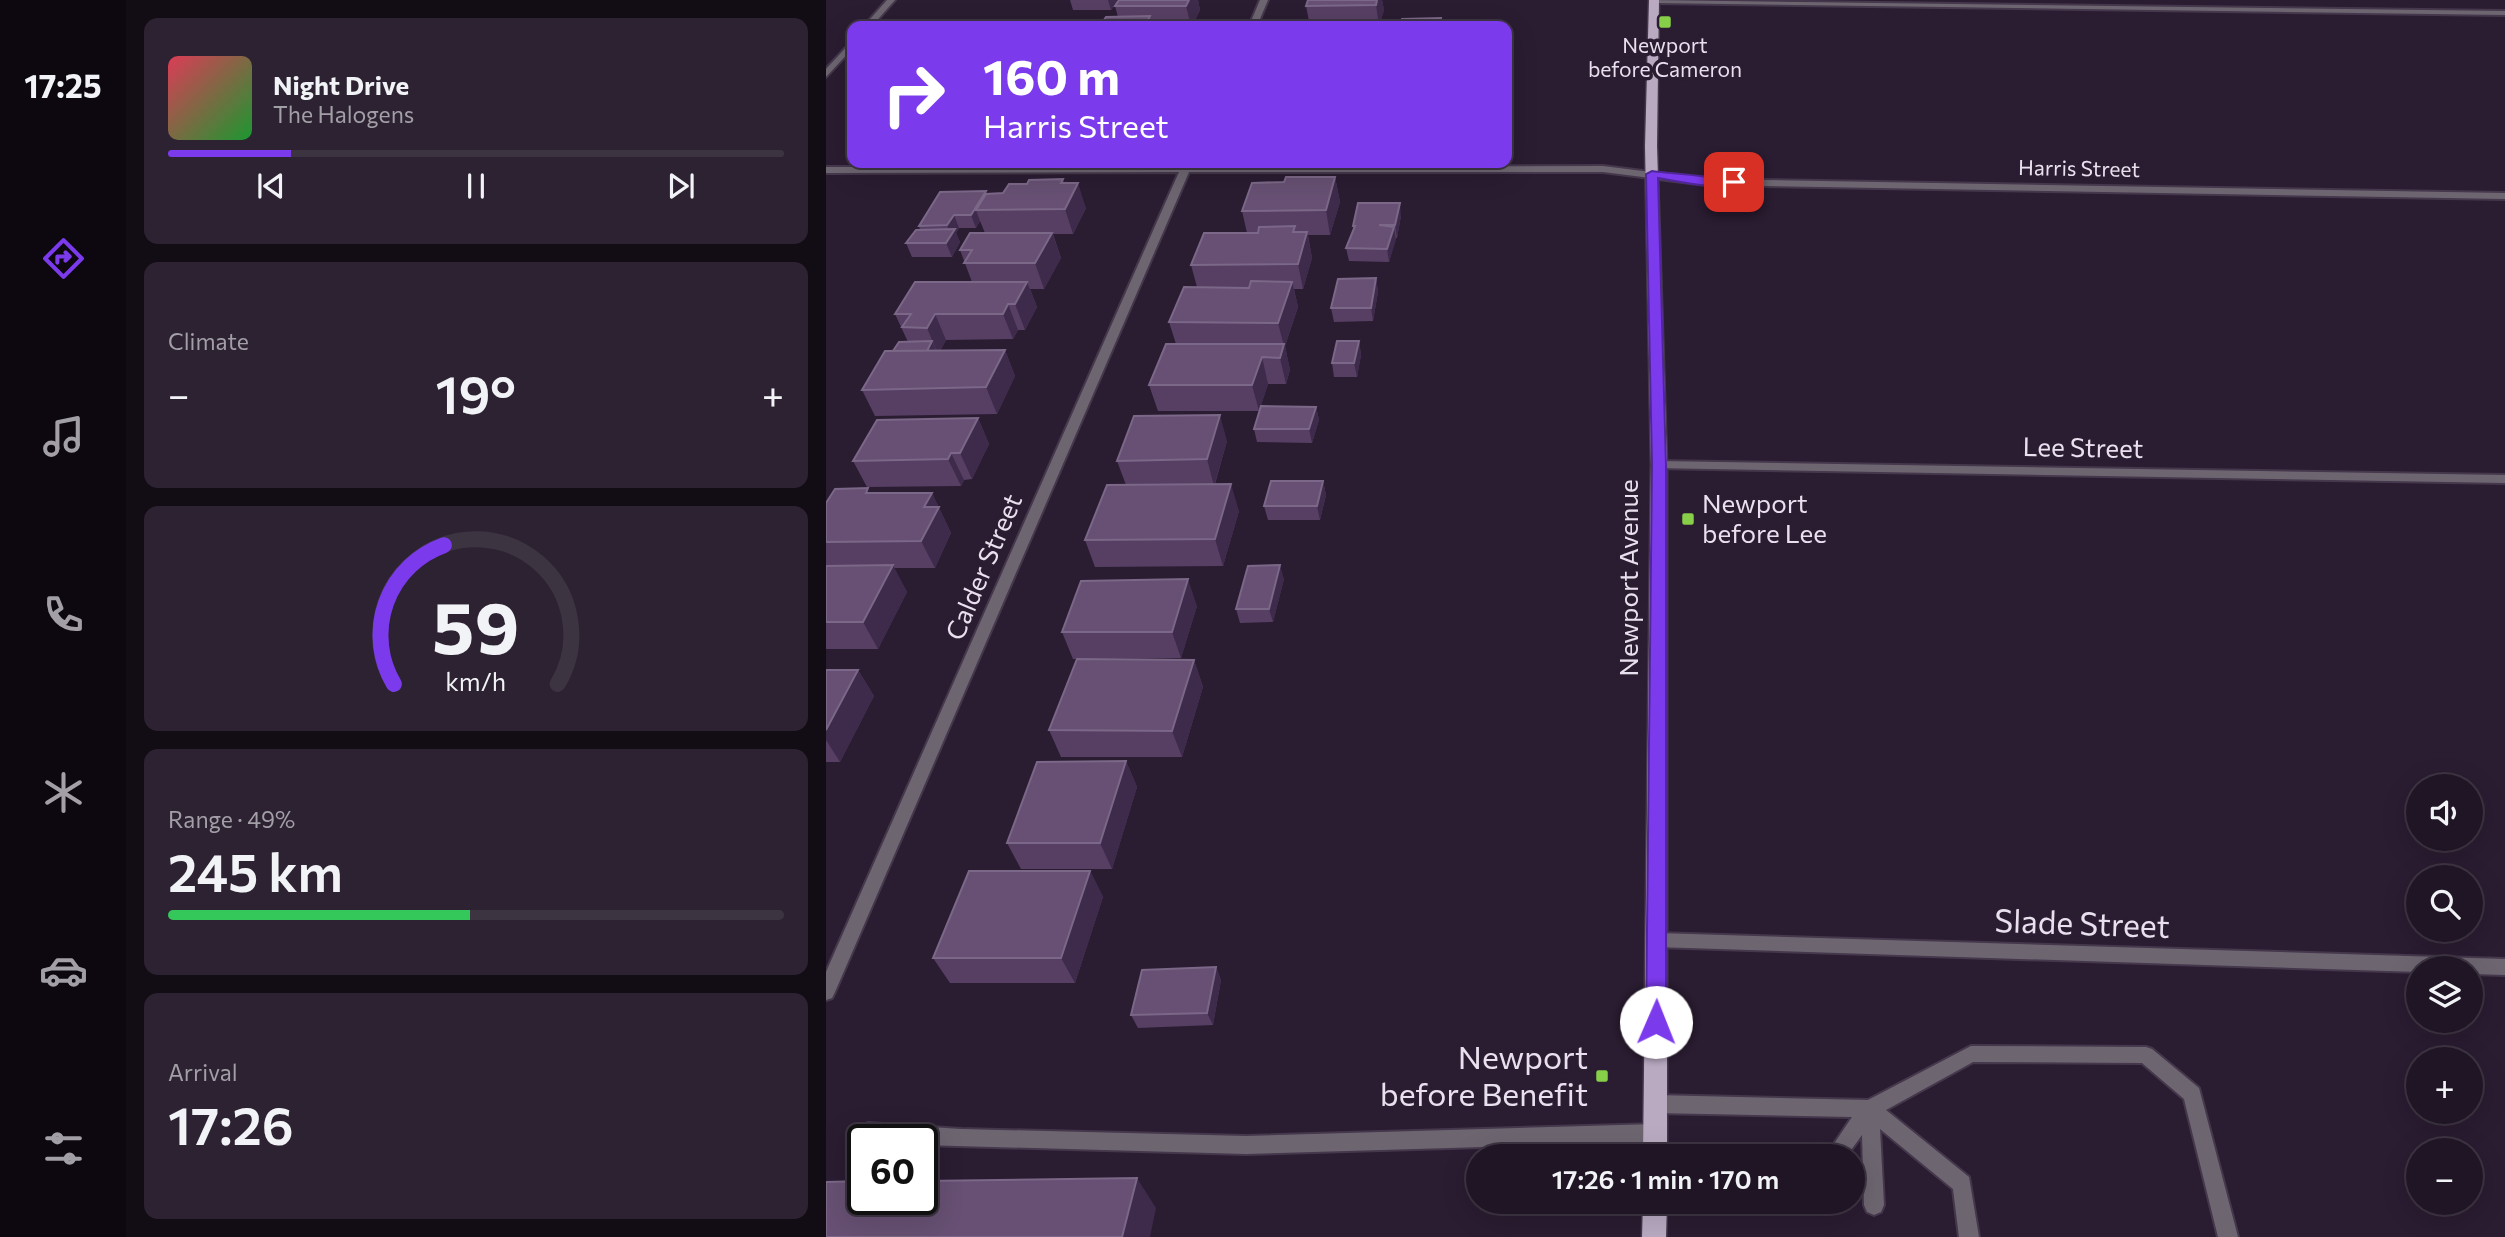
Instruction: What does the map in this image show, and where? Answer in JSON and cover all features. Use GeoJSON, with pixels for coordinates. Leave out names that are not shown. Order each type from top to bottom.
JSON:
{"type":"FeatureCollection","features":[{"type":"Feature","properties":{"kind":"main road","name":"Newport Avenue"},"geometry":{"type":"LineString","coordinates":[[1654,0],[1652,174],[1659,465],[1656,1144]]}},
{"type":"Feature","properties":{"kind":"main road"},"geometry":{"type":"LineString","coordinates":[[1654,1237],[1655,1214]]}},
{"type":"Feature","properties":{"kind":"street"},"geometry":{"type":"LineString","coordinates":[[872,21],[891,0]]}},
{"type":"Feature","properties":{"kind":"street"},"geometry":{"type":"LineString","coordinates":[[1255,21],[1264,0]]}},
{"type":"Feature","properties":{"kind":"street"},"geometry":{"type":"LineString","coordinates":[[1654,0],[2505,13]]}},
{"type":"Feature","properties":{"kind":"street"},"geometry":{"type":"LineString","coordinates":[[826,74],[847,50]]}},
{"type":"Feature","properties":{"kind":"street","name":"Harris Street"},"geometry":{"type":"LineString","coordinates":[[826,170],[1067,168]]}},
{"type":"Feature","properties":{"kind":"street","name":"Calder Street"},"geometry":{"type":"LineString","coordinates":[[826,992],[1187,168]]}},
{"type":"Feature","properties":{"kind":"street","name":"Harris Street"},"geometry":{"type":"LineString","coordinates":[[1396,168],[1604,169],[1706,182],[2505,196]]}},
{"type":"Feature","properties":{"kind":"street","name":"Lee Street"},"geometry":{"type":"LineString","coordinates":[[1659,465],[2505,479]]}},
{"type":"Feature","properties":{"kind":"street","name":"Slade Street"},"geometry":{"type":"LineString","coordinates":[[1657,940],[2505,967]]}},
{"type":"Feature","properties":{"kind":"street"},"geometry":{"type":"LineString","coordinates":[[1844,1144],[1870,1109],[1972,1054],[2146,1055],[2192,1094],[2228,1237]]}},
{"type":"Feature","properties":{"kind":"street"},"geometry":{"type":"LineString","coordinates":[[1655,1104],[1870,1109],[1962,1184],[1969,1237]]}},
{"type":"Feature","properties":{"kind":"street"},"geometry":{"type":"LineString","coordinates":[[1870,1109],[1874,1205]]}},
{"type":"Feature","properties":{"kind":"street"},"geometry":{"type":"LineString","coordinates":[[938,1137],[1247,1145],[1656,1133]]}},
{"type":"Feature","properties":{"kind":"building"},"geometry":{"type":"Polygon","coordinates":[[[1119,0],[1189,0],[1186,6],[1115,6],[1119,0]]]}},
{"type":"Feature","properties":{"kind":"building"},"geometry":{"type":"Polygon","coordinates":[[[1308,0],[1377,0],[1376,5],[1306,6],[1308,0]]]}},
{"type":"Feature","properties":{"kind":"building"},"geometry":{"type":"Polygon","coordinates":[[[1150,16],[1148,20],[1176,20],[1103,21],[1106,17],[1150,16]]]}},
{"type":"Feature","properties":{"kind":"building"},"geometry":{"type":"Polygon","coordinates":[[[1441,18],[1440,21],[1402,19],[1441,18]]]}},
{"type":"Feature","properties":{"kind":"building"},"geometry":{"type":"Polygon","coordinates":[[[1057,20],[1091,20],[1090,21],[1057,20]]]}},
{"type":"Feature","properties":{"kind":"building"},"geometry":{"type":"Polygon","coordinates":[[[1286,177],[1335,177],[1326,210],[1242,211],[1252,183],[1284,182],[1286,177]]]}},
{"type":"Feature","properties":{"kind":"building"},"geometry":{"type":"Polygon","coordinates":[[[1063,179],[1061,183],[1078,183],[1065,209],[976,210],[986,194],[1003,193],[1009,184],[1027,184],[1029,180],[1063,179]]]}},
{"type":"Feature","properties":{"kind":"building"},"geometry":{"type":"Polygon","coordinates":[[[986,191],[971,215],[954,215],[947,225],[919,226],[940,192],[986,191]]]}},
{"type":"Feature","properties":{"kind":"building"},"geometry":{"type":"Polygon","coordinates":[[[1358,203],[1400,203],[1395,225],[1379,225],[1394,227],[1387,249],[1346,248],[1355,226],[1358,203]]]}},
{"type":"Feature","properties":{"kind":"building"},"geometry":{"type":"Polygon","coordinates":[[[1295,226],[1293,232],[1307,232],[1298,264],[1191,265],[1204,233],[1258,233],[1259,227],[1295,226]]]}},
{"type":"Feature","properties":{"kind":"building"},"geometry":{"type":"Polygon","coordinates":[[[955,229],[946,243],[906,243],[916,230],[955,229]]]}},
{"type":"Feature","properties":{"kind":"building"},"geometry":{"type":"Polygon","coordinates":[[[970,233],[1052,233],[1035,263],[964,263],[972,250],[960,250],[970,233]]]}},
{"type":"Feature","properties":{"kind":"building"},"geometry":{"type":"Polygon","coordinates":[[[1376,278],[1371,308],[1331,308],[1338,279],[1376,278]]]}},
{"type":"Feature","properties":{"kind":"building"},"geometry":{"type":"Polygon","coordinates":[[[1251,281],[1292,282],[1278,323],[1169,322],[1184,287],[1249,288],[1251,281]]]}},
{"type":"Feature","properties":{"kind":"building"},"geometry":{"type":"Polygon","coordinates":[[[915,282],[1027,282],[1015,304],[1008,304],[1003,314],[935,314],[927,328],[902,327],[911,314],[895,314],[915,282]]]}},
{"type":"Feature","properties":{"kind":"building"},"geometry":{"type":"Polygon","coordinates":[[[932,341],[927,351],[893,351],[899,342],[932,341]]]}},
{"type":"Feature","properties":{"kind":"building"},"geometry":{"type":"Polygon","coordinates":[[[1337,341],[1359,341],[1354,363],[1332,363],[1337,341]]]}},
{"type":"Feature","properties":{"kind":"building"},"geometry":{"type":"Polygon","coordinates":[[[1166,344],[1284,344],[1280,358],[1262,357],[1252,385],[1149,385],[1166,344]]]}},
{"type":"Feature","properties":{"kind":"building"},"geometry":{"type":"Polygon","coordinates":[[[1005,350],[986,387],[862,390],[885,351],[1005,350]]]}},
{"type":"Feature","properties":{"kind":"building"},"geometry":{"type":"Polygon","coordinates":[[[1261,406],[1316,407],[1309,429],[1254,429],[1261,406]]]}},
{"type":"Feature","properties":{"kind":"building"},"geometry":{"type":"Polygon","coordinates":[[[1220,415],[1207,459],[1117,461],[1134,416],[1220,415]]]}},
{"type":"Feature","properties":{"kind":"building"},"geometry":{"type":"Polygon","coordinates":[[[978,418],[960,453],[951,453],[948,459],[853,461],[877,420],[978,418]]]}},
{"type":"Feature","properties":{"kind":"building"},"geometry":{"type":"Polygon","coordinates":[[[1271,481],[1323,481],[1317,506],[1264,506],[1271,481]]]}},
{"type":"Feature","properties":{"kind":"building"},"geometry":{"type":"Polygon","coordinates":[[[1231,484],[1215,539],[1085,540],[1107,485],[1231,484]]]}},
{"type":"Feature","properties":{"kind":"building"},"geometry":{"type":"Polygon","coordinates":[[[868,488],[866,493],[932,493],[924,507],[939,507],[921,541],[826,542],[826,503],[835,489],[868,488]]]}},
{"type":"Feature","properties":{"kind":"building"},"geometry":{"type":"Polygon","coordinates":[[[893,565],[863,622],[826,622],[826,566],[893,565]]]}},
{"type":"Feature","properties":{"kind":"building"},"geometry":{"type":"Polygon","coordinates":[[[1280,565],[1269,609],[1236,609],[1248,566],[1280,565]]]}},
{"type":"Feature","properties":{"kind":"building"},"geometry":{"type":"Polygon","coordinates":[[[1188,579],[1172,632],[1062,632],[1081,581],[1188,579]]]}},
{"type":"Feature","properties":{"kind":"building"},"geometry":{"type":"Polygon","coordinates":[[[1077,659],[1194,660],[1172,731],[1049,730],[1077,659]]]}},
{"type":"Feature","properties":{"kind":"building"},"geometry":{"type":"Polygon","coordinates":[[[826,670],[858,670],[826,730],[826,670]]]}},
{"type":"Feature","properties":{"kind":"building"},"geometry":{"type":"Polygon","coordinates":[[[1126,761],[1100,843],[1007,843],[1037,762],[1126,761]]]}},
{"type":"Feature","properties":{"kind":"building"},"geometry":{"type":"Polygon","coordinates":[[[969,871],[1090,871],[1061,958],[933,958],[969,871]]]}},
{"type":"Feature","properties":{"kind":"building"},"geometry":{"type":"Polygon","coordinates":[[[1216,967],[1207,1013],[1131,1015],[1142,970],[1216,967]]]}},
{"type":"Feature","properties":{"kind":"building"},"geometry":{"type":"Polygon","coordinates":[[[1137,1178],[1122,1237],[826,1237],[826,1182],[847,1181],[847,1215],[938,1215],[938,1181],[1137,1178]]]}},
{"type":"Feature","properties":{"kind":"place","name":"Newport before Cameron"},"geometry":{"type":"Point","coordinates":[1665,22]}},
{"type":"Feature","properties":{"kind":"place","name":"Newport before Lee"},"geometry":{"type":"Point","coordinates":[1688,519]}},
{"type":"Feature","properties":{"kind":"place","name":"Newport before Benefit"},"geometry":{"type":"Point","coordinates":[1602,1076]}},
{"type":"Feature","properties":{"kind":"route"},"geometry":{"type":"LineString","coordinates":[[1656,1022],[1659,465],[1652,174],[1706,182],[1734,182]]}}]}
